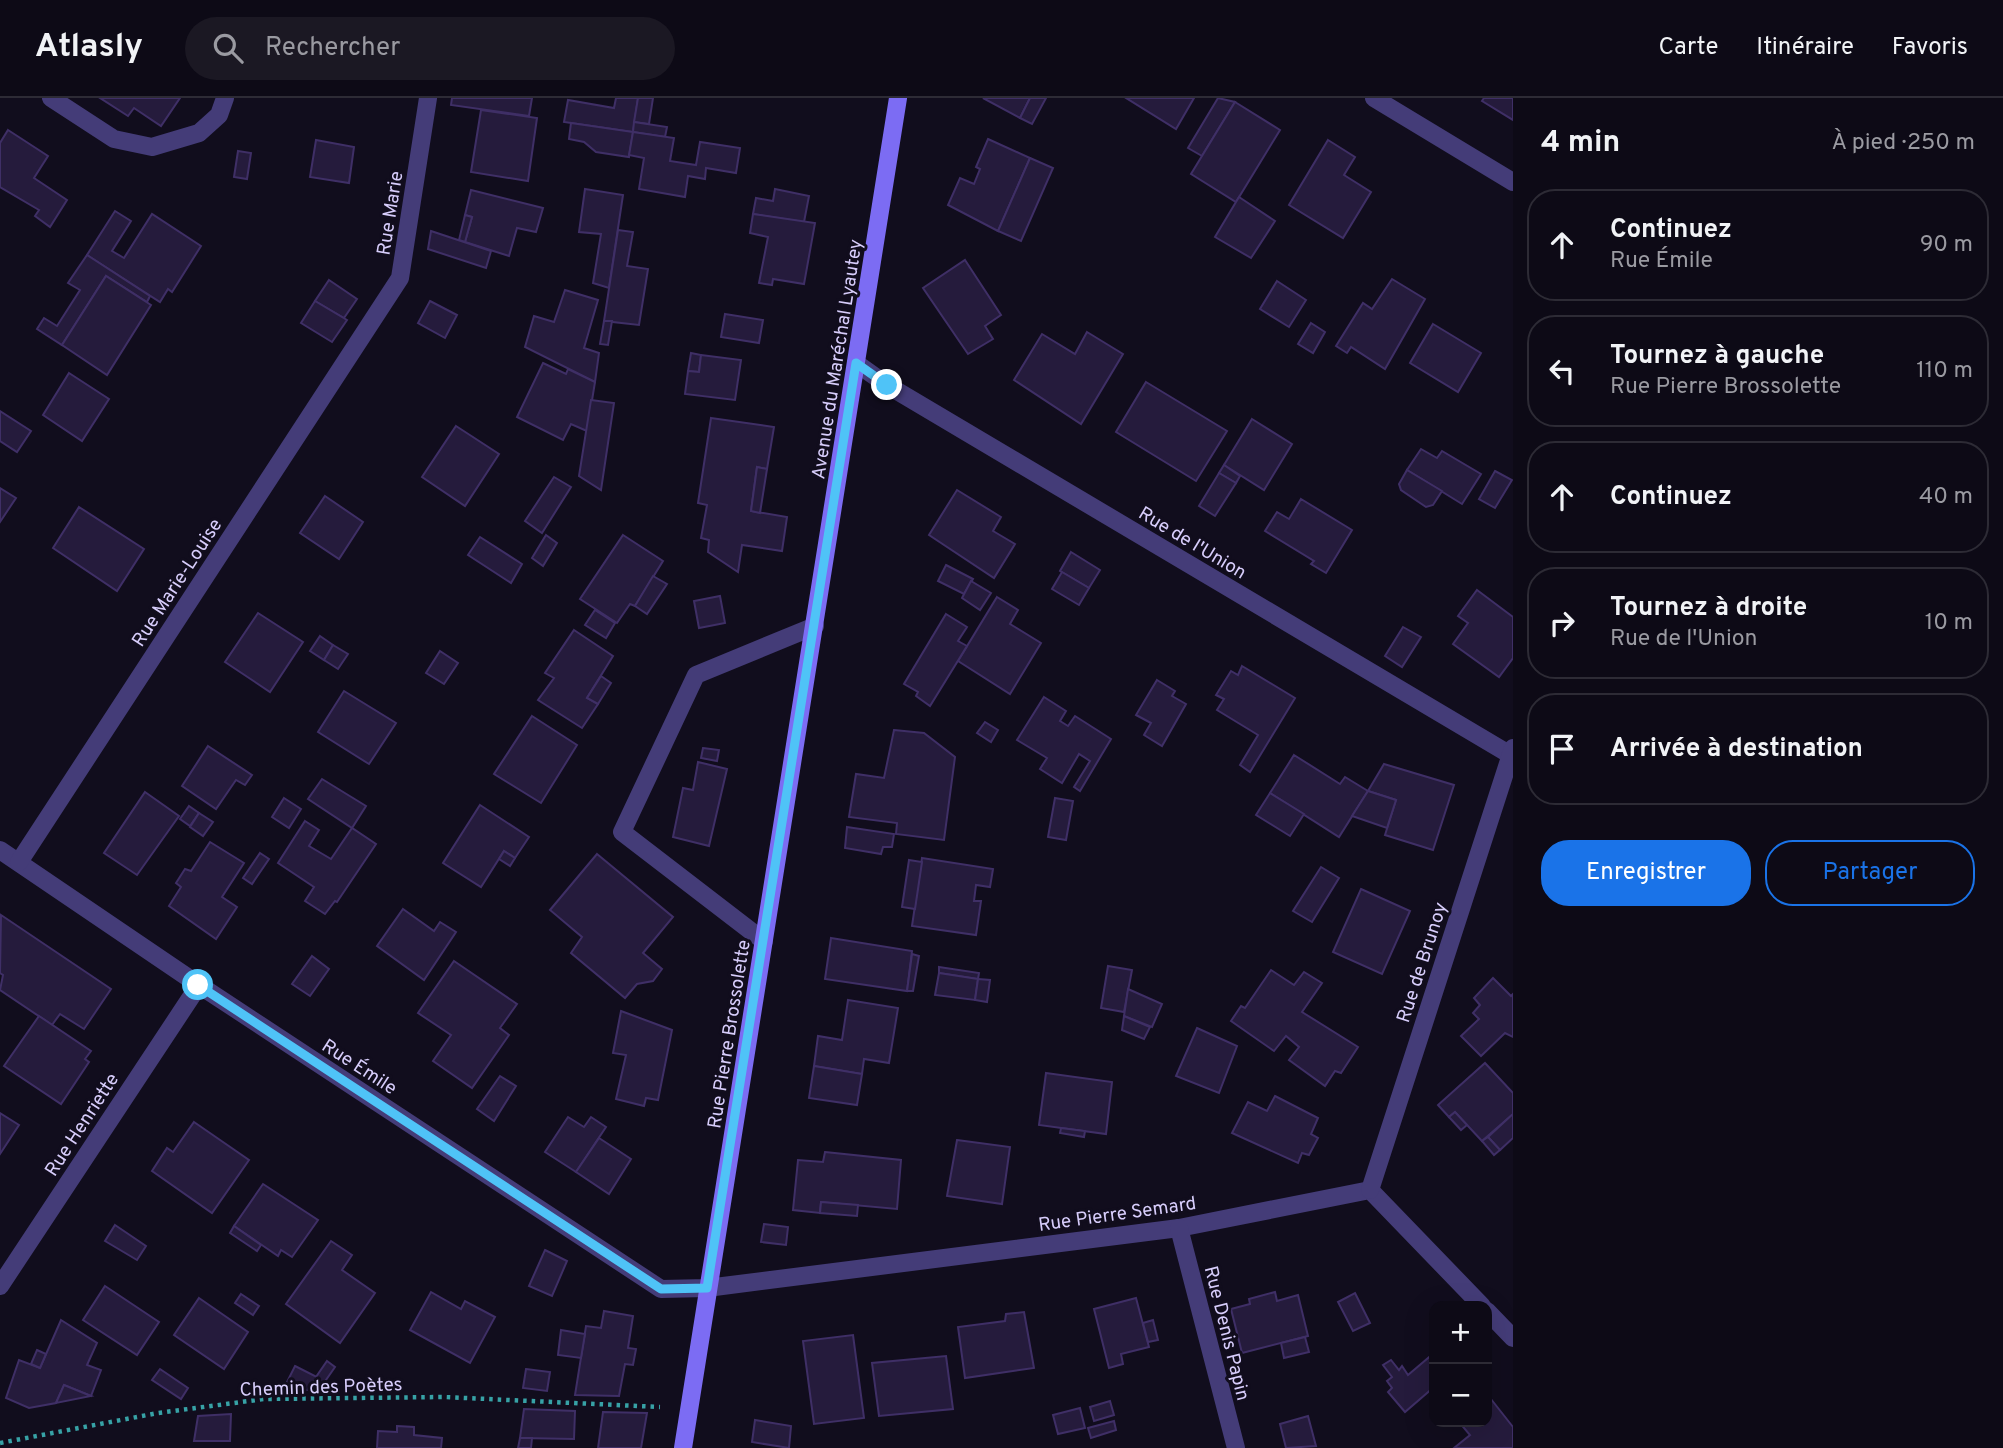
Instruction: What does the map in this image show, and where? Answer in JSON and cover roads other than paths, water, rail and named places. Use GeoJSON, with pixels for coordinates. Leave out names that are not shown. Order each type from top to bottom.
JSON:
{"type":"FeatureCollection","features":[{"type":"Feature","properties":{"kind":"street"},"geometry":{"type":"LineString","coordinates":[[51,98],[114,139],[152,147],[199,133],[219,115],[225,98]]}},
{"type":"Feature","properties":{"kind":"street","name":"Rue Marie"},"geometry":{"type":"LineString","coordinates":[[369,326],[400,278],[428,98]]}},
{"type":"Feature","properties":{"kind":"street","name":"Avenue du Maréchal Lyautey"},"geometry":{"type":"LineString","coordinates":[[815,626],[898,98]]}},
{"type":"Feature","properties":{"kind":"street"},"geometry":{"type":"LineString","coordinates":[[1374,98],[1513,182]]}},
{"type":"Feature","properties":{"kind":"street","name":"Rue Marie-Louise"},"geometry":{"type":"LineString","coordinates":[[19,862],[369,326]]}},
{"type":"Feature","properties":{"kind":"street","name":"Rue de l'Union"},"geometry":{"type":"LineString","coordinates":[[856,363],[911,399],[1511,751]]}},
{"type":"Feature","properties":{"kind":"street"},"geometry":{"type":"LineString","coordinates":[[764,942],[622,832],[696,675],[815,626]]}},
{"type":"Feature","properties":{"kind":"street","name":"Rue Pierre Brossolette"},"geometry":{"type":"LineString","coordinates":[[683,1448],[815,626]]}},
{"type":"Feature","properties":{"kind":"street","name":"Rue de Brunoy"},"geometry":{"type":"LineString","coordinates":[[1370,1190],[1511,751]]}},
{"type":"Feature","properties":{"kind":"street","name":"Rue Émile"},"geometry":{"type":"LineString","coordinates":[[0,849],[198,985],[661,1289],[707,1288]]}},
{"type":"Feature","properties":{"kind":"street","name":"Rue Henriette"},"geometry":{"type":"LineString","coordinates":[[0,1286],[198,985]]}},
{"type":"Feature","properties":{"kind":"street"},"geometry":{"type":"LineString","coordinates":[[1370,1190],[1477,1301]]}},
{"type":"Feature","properties":{"kind":"street","name":"Rue Pierre Semard"},"geometry":{"type":"LineString","coordinates":[[707,1288],[1180,1228],[1370,1190]]}},
{"type":"Feature","properties":{"kind":"street","name":"Rue Denis Papin"},"geometry":{"type":"LineString","coordinates":[[1180,1228],[1236,1448]]}},
{"type":"Feature","properties":{"kind":"street"},"geometry":{"type":"LineString","coordinates":[[1492,1316],[1513,1338]]}}]}
